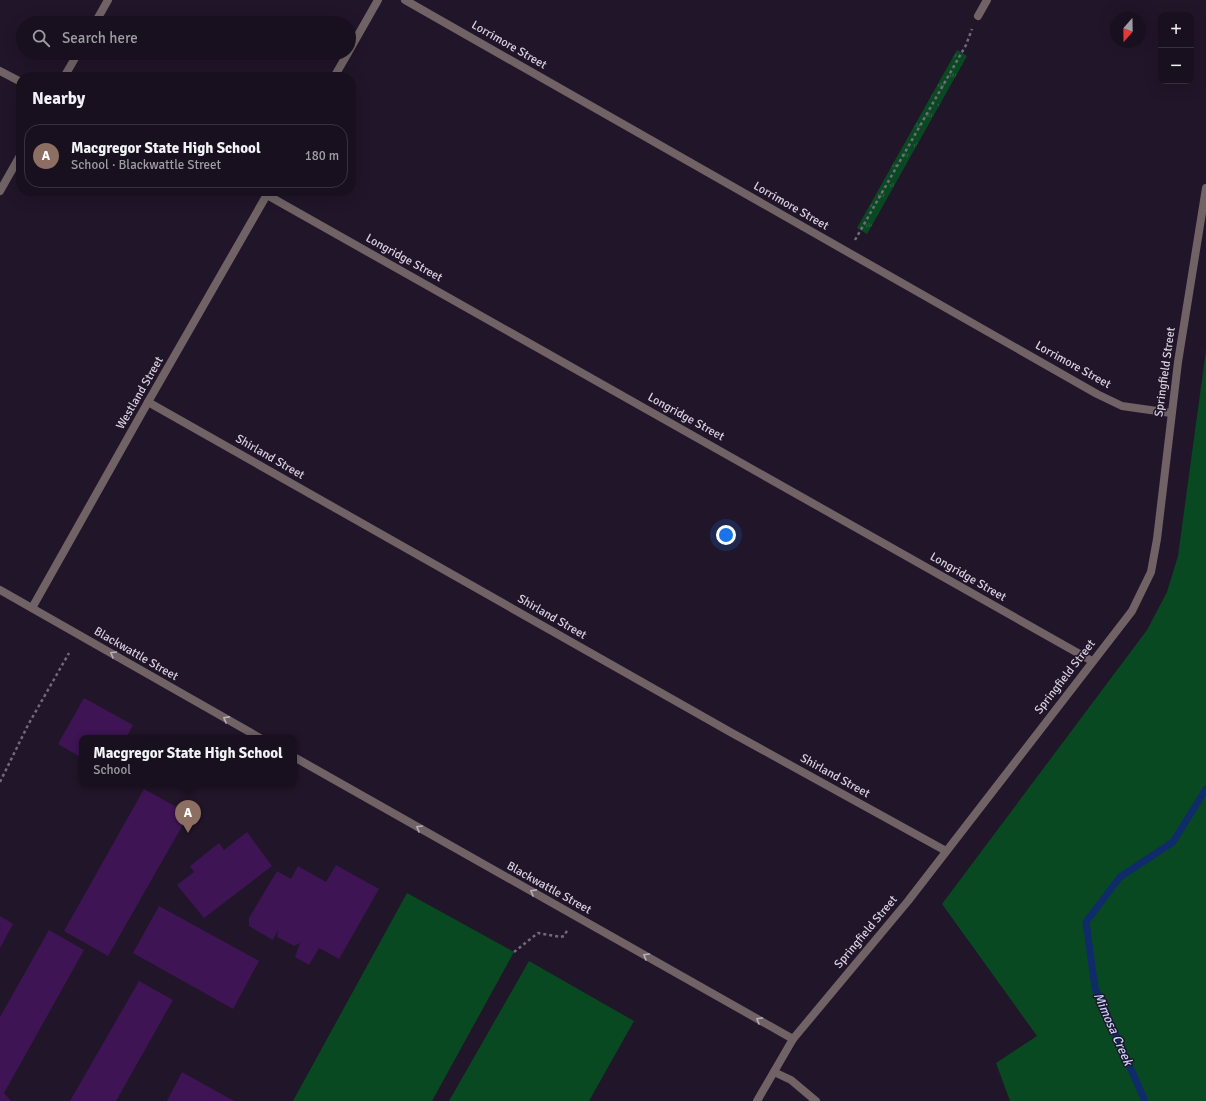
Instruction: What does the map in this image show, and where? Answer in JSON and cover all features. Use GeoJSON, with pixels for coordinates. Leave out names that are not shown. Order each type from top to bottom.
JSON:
{"type":"FeatureCollection","features":[{"type":"Feature","properties":{"kind":"street"},"geometry":{"type":"LineString","coordinates":[[99,16],[108,0]]}},
{"type":"Feature","properties":{"kind":"street"},"geometry":{"type":"LineString","coordinates":[[356,38],[378,0]]}},
{"type":"Feature","properties":{"kind":"street","name":"Lorrimore Street"},"geometry":{"type":"LineString","coordinates":[[406,0],[1097,394],[1122,406],[1171,413]]}},
{"type":"Feature","properties":{"kind":"street"},"geometry":{"type":"LineString","coordinates":[[978,16],[987,0]]}},
{"type":"Feature","properties":{"kind":"street"},"geometry":{"type":"LineString","coordinates":[[67,72],[74,60]]}},
{"type":"Feature","properties":{"kind":"street"},"geometry":{"type":"LineString","coordinates":[[337,72],[344,60]]}},
{"type":"Feature","properties":{"kind":"street"},"geometry":{"type":"LineString","coordinates":[[0,71],[16,79]]}},
{"type":"Feature","properties":{"kind":"street"},"geometry":{"type":"LineString","coordinates":[[0,191],[16,163]]}},
{"type":"Feature","properties":{"kind":"street","name":"Springfield Street"},"geometry":{"type":"LineString","coordinates":[[757,1101],[793,1039],[908,900],[1132,611],[1151,572],[1157,539],[1178,362],[1206,188]]}},
{"type":"Feature","properties":{"kind":"street","name":"Westland Street"},"geometry":{"type":"LineString","coordinates":[[32,608],[266,196]]}},
{"type":"Feature","properties":{"kind":"street","name":"Longridge Street"},"geometry":{"type":"LineString","coordinates":[[273,196],[1092,661]]}},
{"type":"Feature","properties":{"kind":"street","name":"Shirland Street"},"geometry":{"type":"LineString","coordinates":[[148,402],[732,733],[946,851]]}},
{"type":"Feature","properties":{"kind":"street","name":"Blackwattle Street"},"geometry":{"type":"LineString","coordinates":[[0,590],[255,735]]}},
{"type":"Feature","properties":{"kind":"street","name":"Blackwattle Street"},"geometry":{"type":"LineString","coordinates":[[297,759],[793,1039]]}},
{"type":"Feature","properties":{"kind":"street"},"geometry":{"type":"LineString","coordinates":[[774,1072],[791,1080],[816,1101]]}},
{"type":"Feature","properties":{"kind":"path"},"geometry":{"type":"LineString","coordinates":[[849,252],[966,45],[978,16]]}},
{"type":"Feature","properties":{"kind":"path"},"geometry":{"type":"LineString","coordinates":[[0,782],[28,725],[69,653]]}},
{"type":"Feature","properties":{"kind":"path"},"geometry":{"type":"LineString","coordinates":[[514,952],[538,933],[561,938],[564,936],[576,916]]}},
{"type":"Feature","properties":{"kind":"green space"},"geometry":{"type":"Polygon","coordinates":[[[957,50],[967,56],[867,234],[857,228],[957,50]]]}},
{"type":"Feature","properties":{"kind":"green space"},"geometry":{"type":"Polygon","coordinates":[[[1206,350],[1206,1101],[1010,1101],[996,1063],[1037,1036],[942,904],[1147,630],[1167,592],[1178,556],[1206,350]]]}},
{"type":"Feature","properties":{"kind":"green space"},"geometry":{"type":"Polygon","coordinates":[[[407,893],[514,952],[432,1101],[293,1101],[407,893]]]}},
{"type":"Feature","properties":{"kind":"green space"},"geometry":{"type":"Polygon","coordinates":[[[529,961],[634,1021],[589,1101],[449,1101],[529,961]]]}},
{"type":"Feature","properties":{"kind":"building"},"geometry":{"type":"Polygon","coordinates":[[[84,698],[133,725],[128,735],[79,735],[79,756],[58,744],[84,698]]]}},
{"type":"Feature","properties":{"kind":"building"},"geometry":{"type":"Polygon","coordinates":[[[144,789],[189,814],[108,956],[64,931],[144,789]]]}},
{"type":"Feature","properties":{"kind":"building"},"geometry":{"type":"Polygon","coordinates":[[[247,832],[272,866],[204,918],[177,885],[194,872],[190,866],[219,843],[224,850],[247,832]]]}},
{"type":"Feature","properties":{"kind":"building"},"geometry":{"type":"Polygon","coordinates":[[[336,865],[379,889],[339,959],[319,948],[309,965],[295,957],[300,943],[294,946],[277,937],[278,930],[273,940],[249,926],[249,918],[277,871],[291,879],[298,866],[326,882],[336,865]]]}},
{"type":"Feature","properties":{"kind":"building"},"geometry":{"type":"Polygon","coordinates":[[[159,906],[259,961],[233,1009],[133,953],[159,906]]]}},
{"type":"Feature","properties":{"kind":"building"},"geometry":{"type":"Polygon","coordinates":[[[0,916],[13,924],[0,948],[0,916]]]}},
{"type":"Feature","properties":{"kind":"building"},"geometry":{"type":"Polygon","coordinates":[[[49,930],[84,950],[4,1093],[11,1101],[0,1101],[0,1017],[49,930]]]}},
{"type":"Feature","properties":{"kind":"building"},"geometry":{"type":"Polygon","coordinates":[[[139,981],[173,1000],[116,1101],[70,1101],[139,981]]]}},
{"type":"Feature","properties":{"kind":"building"},"geometry":{"type":"Polygon","coordinates":[[[182,1072],[234,1101],[167,1101],[182,1072]]]}},
{"type":"Feature","properties":{"kind":"waterway","name":"Mimosa Creek"},"geometry":{"type":"LineString","coordinates":[[1145,1101],[1095,988],[1086,922],[1120,877],[1173,842],[1206,789]]}},
{"type":"Feature","properties":{"kind":"place","name":"Macgregor State High School"},"geometry":{"type":"Point","coordinates":[188,833]}}]}
